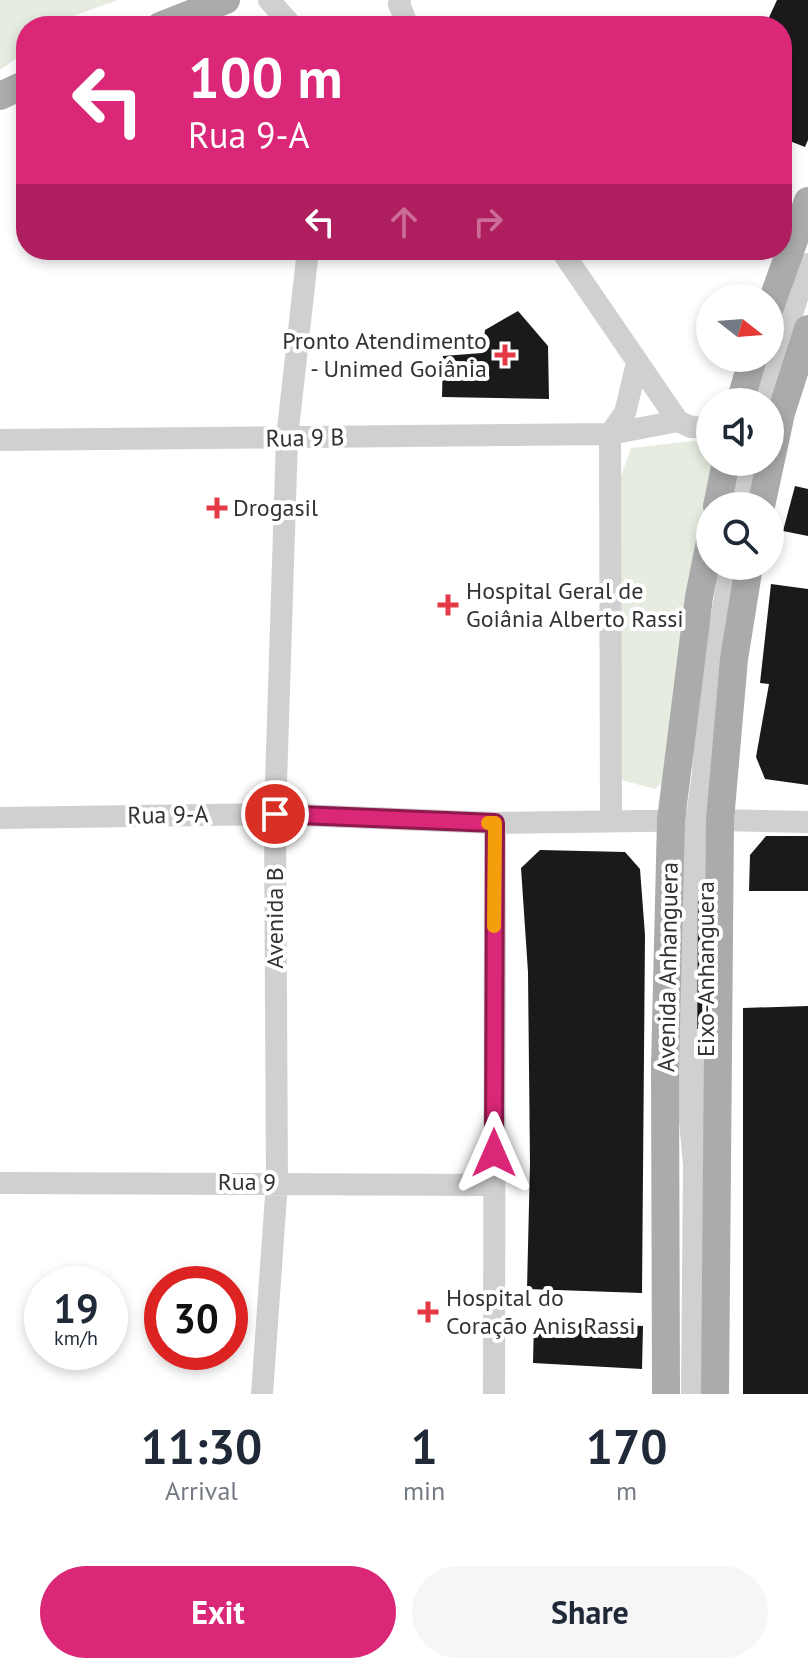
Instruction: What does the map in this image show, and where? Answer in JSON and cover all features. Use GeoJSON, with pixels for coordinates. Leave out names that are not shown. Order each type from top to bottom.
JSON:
{"type":"FeatureCollection","features":[{"type":"Feature","properties":{"kind":"main road"},"geometry":{"type":"LineString","coordinates":[[185,16],[226,0]]}},
{"type":"Feature","properties":{"kind":"main road"},"geometry":{"type":"LineString","coordinates":[[792,246],[808,201]]}},
{"type":"Feature","properties":{"kind":"main road"},"geometry":{"type":"LineString","coordinates":[[778,284],[787,260]]}},
{"type":"Feature","properties":{"kind":"main road"},"geometry":{"type":"LineString","coordinates":[[764,492],[781,413],[808,329]]}},
{"type":"Feature","properties":{"kind":"main road","name":"Avenida Anhanguera"},"geometry":{"type":"LineString","coordinates":[[702,580],[699,597],[698,820],[715,1394]]}},
{"type":"Feature","properties":{"kind":"main road","name":"Avenida Anhanguera"},"geometry":{"type":"LineString","coordinates":[[666,1394],[665,1067],[698,820],[734,659],[747,580]]}},
{"type":"Feature","properties":{"kind":"street"},"geometry":{"type":"LineString","coordinates":[[269,0],[283,16]]}},
{"type":"Feature","properties":{"kind":"street","name":"Avenida B"},"geometry":{"type":"LineString","coordinates":[[262,1394],[277,1182],[275,814],[287,438],[307,260]]}},
{"type":"Feature","properties":{"kind":"street"},"geometry":{"type":"LineString","coordinates":[[568,260],[678,421],[696,427]]}},
{"type":"Feature","properties":{"kind":"street"},"geometry":{"type":"LineString","coordinates":[[768,388],[808,264]]}},
{"type":"Feature","properties":{"kind":"street"},"geometry":{"type":"LineString","coordinates":[[611,821],[610,434],[625,413],[637,363]]}},
{"type":"Feature","properties":{"kind":"street","name":"Rua 9 B"},"geometry":{"type":"LineString","coordinates":[[0,440],[610,434],[678,421]]}},
{"type":"Feature","properties":{"kind":"street","name":"Eixo-Anhanguera"},"geometry":{"type":"LineString","coordinates":[[692,1394],[694,1165],[706,1076],[708,909],[698,820],[705,720],[728,580]]}},
{"type":"Feature","properties":{"kind":"street","name":"Rua 9-A"},"geometry":{"type":"LineString","coordinates":[[0,818],[275,814],[495,823],[808,822]]}},
{"type":"Feature","properties":{"kind":"street"},"geometry":{"type":"LineString","coordinates":[[494,1394],[495,823]]}},
{"type":"Feature","properties":{"kind":"street","name":"Rua 9"},"geometry":{"type":"LineString","coordinates":[[0,1183],[493,1185]]}},
{"type":"Feature","properties":{"kind":"shaded area"},"geometry":{"type":"Polygon","coordinates":[[[0,0],[118,0],[73,16],[16,16],[16,58],[0,70],[0,0]]]}},
{"type":"Feature","properties":{"kind":"shaded area"},"geometry":{"type":"Polygon","coordinates":[[[696,441],[696,476],[717,476],[713,492],[696,492],[696,580],[701,580],[671,777],[655,789],[614,778],[616,490],[631,448],[696,441]]]}},
{"type":"Feature","properties":{"kind":"building"},"geometry":{"type":"Polygon","coordinates":[[[777,0],[808,0],[808,140],[805,147],[792,142],[792,16],[770,16],[777,0]]]}},
{"type":"Feature","properties":{"kind":"building","name":"Pronto Atendimento - Unimed Goiânia"},"geometry":{"type":"Polygon","coordinates":[[[518,311],[548,346],[549,399],[442,397],[443,356],[482,353],[485,330],[518,311]]]}},
{"type":"Feature","properties":{"kind":"building"},"geometry":{"type":"Polygon","coordinates":[[[795,486],[808,489],[808,536],[784,531],[795,486]]]}},
{"type":"Feature","properties":{"kind":"building"},"geometry":{"type":"Polygon","coordinates":[[[771,584],[808,589],[808,785],[765,779],[756,757],[769,684],[760,683],[771,584]]]}},
{"type":"Feature","properties":{"kind":"building"},"geometry":{"type":"Polygon","coordinates":[[[766,836],[808,836],[808,891],[749,891],[750,855],[766,836]]]}},
{"type":"Feature","properties":{"kind":"building"},"geometry":{"type":"Polygon","coordinates":[[[540,850],[625,852],[640,869],[645,935],[642,1293],[527,1289],[530,1163],[528,972],[521,868],[540,850]]]}},
{"type":"Feature","properties":{"kind":"building"},"geometry":{"type":"Polygon","coordinates":[[[691,889],[704,889],[704,1029],[691,1029],[691,889]]]}},
{"type":"Feature","properties":{"kind":"building"},"geometry":{"type":"Polygon","coordinates":[[[808,1006],[808,1394],[743,1394],[743,1008],[808,1006]]]}},
{"type":"Feature","properties":{"kind":"building"},"geometry":{"type":"Polygon","coordinates":[[[534,1321],[643,1326],[642,1369],[533,1363],[534,1321]]]}},
{"type":"Feature","properties":{"kind":"slow traffic"},"geometry":{"type":"LineString","coordinates":[[488,823],[495,823],[494,926]]}},
{"type":"Feature","properties":{"kind":"place","name":"Pronto Atendimento - Unimed Goiânia"},"geometry":{"type":"Point","coordinates":[505,355]}},
{"type":"Feature","properties":{"kind":"place","name":"Drogasil"},"geometry":{"type":"Point","coordinates":[217,508]}},
{"type":"Feature","properties":{"kind":"place","name":"Hospital Geral de Goiânia Alberto Rassi"},"geometry":{"type":"Point","coordinates":[448,605]}},
{"type":"Feature","properties":{"kind":"place","name":"Hospital do Coração Anis Rassi"},"geometry":{"type":"Point","coordinates":[428,1312]}},
{"type":"Feature","properties":{"kind":"route"},"geometry":{"type":"LineString","coordinates":[[275,814],[495,823],[494,1153]]}}]}
